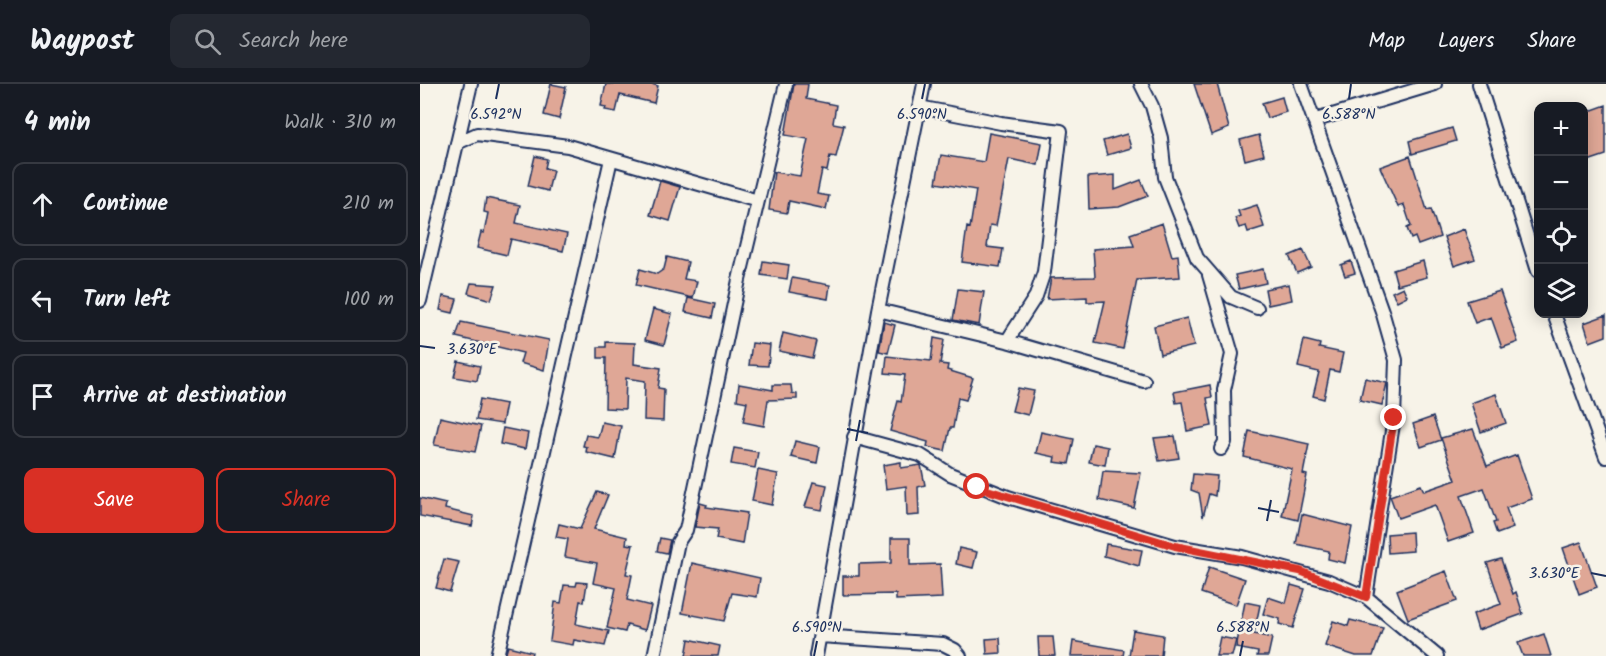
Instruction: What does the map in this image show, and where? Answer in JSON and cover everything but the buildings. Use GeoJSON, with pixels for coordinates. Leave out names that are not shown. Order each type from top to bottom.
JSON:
{"type":"FeatureCollection","features":[{"type":"Feature","properties":{"kind":"street"},"geometry":{"type":"LineString","coordinates":[[420,300],[471,84]]}},
{"type":"Feature","properties":{"kind":"street"},"geometry":{"type":"LineString","coordinates":[[654,656],[678,542],[686,530],[703,441],[786,84]]}},
{"type":"Feature","properties":{"kind":"street"},"geometry":{"type":"LineString","coordinates":[[816,656],[854,437],[924,84]]}},
{"type":"Feature","properties":{"kind":"street"},"geometry":{"type":"LineString","coordinates":[[1141,84],[1152,106],[1161,138],[1165,177],[1197,258],[1231,297],[1257,308]]}},
{"type":"Feature","properties":{"kind":"street"},"geometry":{"type":"LineString","coordinates":[[1301,84],[1316,120],[1396,360],[1394,418],[1366,597]]}},
{"type":"Feature","properties":{"kind":"street"},"geometry":{"type":"LineString","coordinates":[[1316,120],[1435,84]]}},
{"type":"Feature","properties":{"kind":"street"},"geometry":{"type":"LineString","coordinates":[[1479,84],[1537,264]]}},
{"type":"Feature","properties":{"kind":"street"},"geometry":{"type":"LineString","coordinates":[[919,107],[1001,123],[1061,131],[1044,272],[1036,296],[1007,341]]}},
{"type":"Feature","properties":{"kind":"street"},"geometry":{"type":"LineString","coordinates":[[457,143],[477,134],[568,146],[758,201]]}},
{"type":"Feature","properties":{"kind":"street"},"geometry":{"type":"LineString","coordinates":[[496,656],[611,159]]}},
{"type":"Feature","properties":{"kind":"street"},"geometry":{"type":"LineString","coordinates":[[420,240],[433,244]]}},
{"type":"Feature","properties":{"kind":"street"},"geometry":{"type":"LineString","coordinates":[[1208,271],[1233,354],[1224,390],[1225,442],[1221,449]]}},
{"type":"Feature","properties":{"kind":"street"},"geometry":{"type":"LineString","coordinates":[[878,310],[1007,341],[1144,381]]}},
{"type":"Feature","properties":{"kind":"street"},"geometry":{"type":"LineString","coordinates":[[1555,318],[1606,458]]}},
{"type":"Feature","properties":{"kind":"street"},"geometry":{"type":"LineString","coordinates":[[854,437],[920,455],[950,474],[1008,497],[1175,546],[1300,571],[1366,597],[1437,656]]}},
{"type":"Feature","properties":{"kind":"street"},"geometry":{"type":"LineString","coordinates":[[820,636],[943,644],[956,650],[960,656]]}},
{"type":"Feature","properties":{"kind":"route"},"geometry":{"type":"LineString","coordinates":[[977,487],[1175,546],[1242,557],[1300,571],[1366,597],[1374,531],[1394,418]]}}]}
